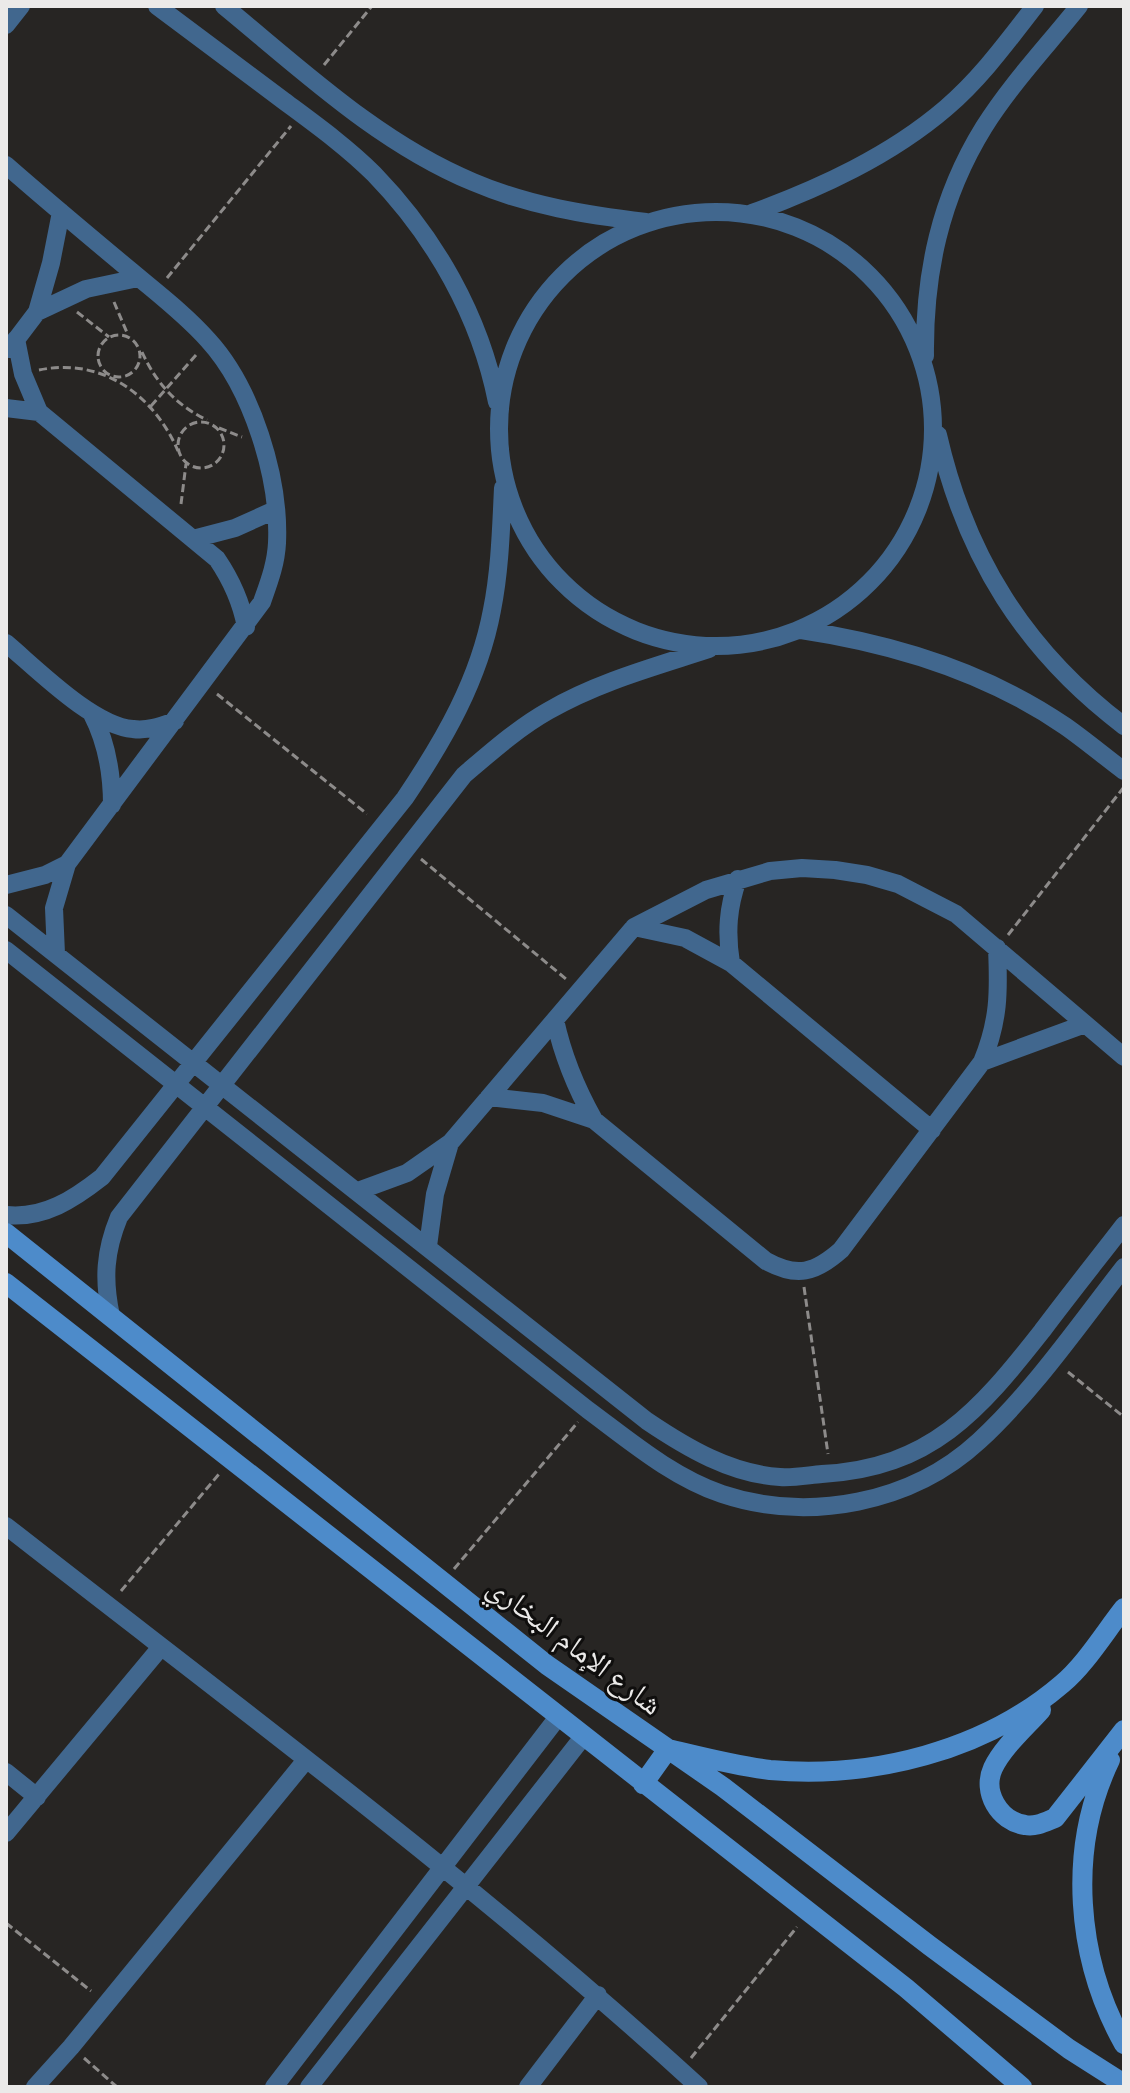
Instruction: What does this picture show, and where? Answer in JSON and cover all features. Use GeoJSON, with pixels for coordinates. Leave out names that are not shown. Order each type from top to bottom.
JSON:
{"type":"FeatureCollection","features":[{"type":"Feature","properties":{"kind":"street"},"geometry":{"type":"LineString","coordinates":[[6,25],[21,6]]}},
{"type":"Feature","properties":{"kind":"street"},"geometry":{"type":"LineString","coordinates":[[6,1215],[45,1211],[76,1198],[102,1177],[383,827],[434,754],[459,711],[477,666],[494,598],[500,558],[504,481],[498,410],[490,365],[475,328],[433,246],[412,216],[373,172],[157,6]]}},
{"type":"Feature","properties":{"kind":"street"},"geometry":{"type":"LineString","coordinates":[[224,6],[395,141],[473,182],[558,209],[646,222]]}},
{"type":"Feature","properties":{"kind":"street"},"geometry":{"type":"LineString","coordinates":[[752,213],[837,177],[918,130],[948,107],[990,64],[1035,6]]}},
{"type":"Feature","properties":{"kind":"street"},"geometry":{"type":"LineString","coordinates":[[1079,6],[985,126],[960,170],[942,217],[930,266],[925,316],[925,367],[933,413],[958,505],[998,590],[1054,666],[1088,699],[1124,726]]}},
{"type":"Feature","properties":{"kind":"street"},"geometry":{"type":"LineString","coordinates":[[6,165],[156,291],[209,341],[240,388],[262,441],[275,510],[277,543],[273,573],[262,602],[67,864],[54,908],[56,954]]}},
{"type":"Feature","properties":{"kind":"street"},"geometry":{"type":"LineString","coordinates":[[498,410],[509,360],[530,315],[561,275],[601,243],[646,222],[699,211],[752,213],[799,226],[842,250],[878,282],[906,322],[925,367]]}},
{"type":"Feature","properties":{"kind":"street"},"geometry":{"type":"LineString","coordinates":[[61,212],[37,312],[11,346],[39,412],[217,559],[231,579],[246,627]]}},
{"type":"Feature","properties":{"kind":"street"},"geometry":{"type":"LineString","coordinates":[[37,312],[86,289],[138,278]]}},
{"type":"Feature","properties":{"kind":"street"},"geometry":{"type":"LineString","coordinates":[[6,408],[39,412]]}},
{"type":"Feature","properties":{"kind":"street"},"geometry":{"type":"LineString","coordinates":[[111,1316],[105,1291],[105,1266],[109,1240],[119,1217],[464,775],[545,712],[582,693],[715,648],[758,643],[801,630],[847,603],[886,565],[914,519],[930,467],[933,413]]}},
{"type":"Feature","properties":{"kind":"street"},"geometry":{"type":"LineString","coordinates":[[504,481],[524,535],[559,581],[604,617],[657,640],[715,648]]}},
{"type":"Feature","properties":{"kind":"street"},"geometry":{"type":"LineString","coordinates":[[193,539],[235,528],[275,510]]}},
{"type":"Feature","properties":{"kind":"street"},"geometry":{"type":"LineString","coordinates":[[801,630],[881,645],[958,670],[995,686],[1066,726],[1124,771]]}},
{"type":"Feature","properties":{"kind":"street"},"geometry":{"type":"LineString","coordinates":[[6,643],[92,714],[111,724],[132,729],[154,728],[175,721]]}},
{"type":"Feature","properties":{"kind":"street"},"geometry":{"type":"LineString","coordinates":[[92,714],[104,737],[109,759],[112,805]]}},
{"type":"Feature","properties":{"kind":"street"},"geometry":{"type":"LineString","coordinates":[[6,885],[45,875],[67,864]]}},
{"type":"Feature","properties":{"kind":"street"},"geometry":{"type":"LineString","coordinates":[[358,1191],[407,1173],[450,1143],[634,927],[706,890],[770,871],[802,868],[867,875],[928,898],[956,914],[1124,1057]]}},
{"type":"Feature","properties":{"kind":"street"},"geometry":{"type":"LineString","coordinates":[[731,963],[727,920],[738,879]]}},
{"type":"Feature","properties":{"kind":"street"},"geometry":{"type":"LineString","coordinates":[[6,915],[647,1421],[682,1444],[737,1469],[780,1477],[874,1468],[906,1457],[944,1435],[972,1413],[1005,1377],[1124,1225]]}},
{"type":"Feature","properties":{"kind":"street"},"geometry":{"type":"LineString","coordinates":[[634,927],[685,938],[731,963],[932,1130]]}},
{"type":"Feature","properties":{"kind":"street"},"geometry":{"type":"LineString","coordinates":[[555,1020],[563,1055],[576,1089],[594,1120],[766,1261],[782,1270],[802,1272],[824,1265],[841,1250],[982,1062],[993,1035],[999,1007],[997,948]]}},
{"type":"Feature","properties":{"kind":"street"},"geometry":{"type":"LineString","coordinates":[[6,950],[588,1410],[679,1475],[720,1493],[757,1503],[828,1506],[869,1500],[919,1482],[952,1463],[1013,1406],[1124,1267]]}},
{"type":"Feature","properties":{"kind":"street"},"geometry":{"type":"LineString","coordinates":[[982,1062],[1085,1024]]}},
{"type":"Feature","properties":{"kind":"street"},"geometry":{"type":"LineString","coordinates":[[489,1097],[543,1103],[594,1120]]}},
{"type":"Feature","properties":{"kind":"street"},"geometry":{"type":"LineString","coordinates":[[428,1246],[435,1194],[450,1143]]}},
{"type":"Feature","properties":{"kind":"street","name":"شارع الإمام البخاري"},"geometry":{"type":"LineString","coordinates":[[6,1233],[547,1665],[723,1787],[1069,2049],[1124,2084]]}},
{"type":"Feature","properties":{"kind":"street"},"geometry":{"type":"LineString","coordinates":[[6,1283],[906,1988],[1022,2087]]}},
{"type":"Feature","properties":{"kind":"street"},"geometry":{"type":"LineString","coordinates":[[6,1526],[467,1886],[598,1995],[699,2087]]}},
{"type":"Feature","properties":{"kind":"street"},"geometry":{"type":"LineString","coordinates":[[1124,1608],[1000,1757],[992,1770],[989,1785],[992,1800],[1000,1812],[1012,1821],[1026,1825],[1041,1824],[1055,1818],[1124,1730]]}},
{"type":"Feature","properties":{"kind":"street"},"geometry":{"type":"LineString","coordinates":[[6,1833],[161,1647]]}},
{"type":"Feature","properties":{"kind":"street"},"geometry":{"type":"LineString","coordinates":[[643,1784],[668,1749],[719,1762],[770,1770],[822,1771],[873,1767],[924,1756],[972,1739],[1019,1716],[1064,1683]]}},
{"type":"Feature","properties":{"kind":"street"},"geometry":{"type":"LineString","coordinates":[[274,2087],[558,1717]]}},
{"type":"Feature","properties":{"kind":"street"},"geometry":{"type":"LineString","coordinates":[[1124,1730],[1103,1774],[1089,1822],[1082,1872],[1084,1923],[1093,1973],[1110,2020],[1124,2044]]}},
{"type":"Feature","properties":{"kind":"street"},"geometry":{"type":"LineString","coordinates":[[309,2087],[583,1737]]}},
{"type":"Feature","properties":{"kind":"street"},"geometry":{"type":"LineString","coordinates":[[35,2087],[107,2004],[306,1760]]}},
{"type":"Feature","properties":{"kind":"street"},"geometry":{"type":"LineString","coordinates":[[6,1772],[37,1797]]}},
{"type":"Feature","properties":{"kind":"street"},"geometry":{"type":"LineString","coordinates":[[528,2087],[598,1995]]}},
{"type":"Feature","properties":{"kind":"path"},"geometry":{"type":"LineString","coordinates":[[312,78],[372,6]]}},
{"type":"Feature","properties":{"kind":"path"},"geometry":{"type":"LineString","coordinates":[[156,291],[301,114]]}},
{"type":"Feature","properties":{"kind":"path"},"geometry":{"type":"LineString","coordinates":[[113,282],[114,301],[129,337],[140,349],[164,390],[185,408],[216,427],[224,441],[222,456],[217,463],[202,468],[187,463],[151,406],[108,375],[99,363],[99,349],[109,337],[129,337]]}},
{"type":"Feature","properties":{"kind":"path"},"geometry":{"type":"LineString","coordinates":[[61,299],[109,337]]}},
{"type":"Feature","properties":{"kind":"path"},"geometry":{"type":"LineString","coordinates":[[151,406],[209,341]]}},
{"type":"Feature","properties":{"kind":"path"},"geometry":{"type":"LineString","coordinates":[[23,374],[65,367],[123,377],[140,364],[140,349]]}},
{"type":"Feature","properties":{"kind":"path"},"geometry":{"type":"LineString","coordinates":[[178,451],[180,434],[185,427],[210,422]]}},
{"type":"Feature","properties":{"kind":"path"},"geometry":{"type":"LineString","coordinates":[[216,427],[262,441]]}},
{"type":"Feature","properties":{"kind":"path"},"geometry":{"type":"LineString","coordinates":[[175,522],[187,463]]}},
{"type":"Feature","properties":{"kind":"path"},"geometry":{"type":"LineString","coordinates":[[203,683],[383,827]]}},
{"type":"Feature","properties":{"kind":"path"},"geometry":{"type":"LineString","coordinates":[[997,948],[1124,787]]}},
{"type":"Feature","properties":{"kind":"path"},"geometry":{"type":"LineString","coordinates":[[406,846],[580,990]]}},
{"type":"Feature","properties":{"kind":"path"},"geometry":{"type":"LineString","coordinates":[[802,1272],[831,1474]]}},
{"type":"Feature","properties":{"kind":"path"},"geometry":{"type":"LineString","coordinates":[[1052,1359],[1124,1417]]}},
{"type":"Feature","properties":{"kind":"path"},"geometry":{"type":"LineString","coordinates":[[443,1581],[588,1410]]}},
{"type":"Feature","properties":{"kind":"path"},"geometry":{"type":"LineString","coordinates":[[108,1606],[230,1460]]}},
{"type":"Feature","properties":{"kind":"path"},"geometry":{"type":"LineString","coordinates":[[682,2071],[809,1913]]}},
{"type":"Feature","properties":{"kind":"path"},"geometry":{"type":"LineString","coordinates":[[6,1923],[107,2004]]}},
{"type":"Feature","properties":{"kind":"path"},"geometry":{"type":"LineString","coordinates":[[71,2047],[117,2087]]}}]}
